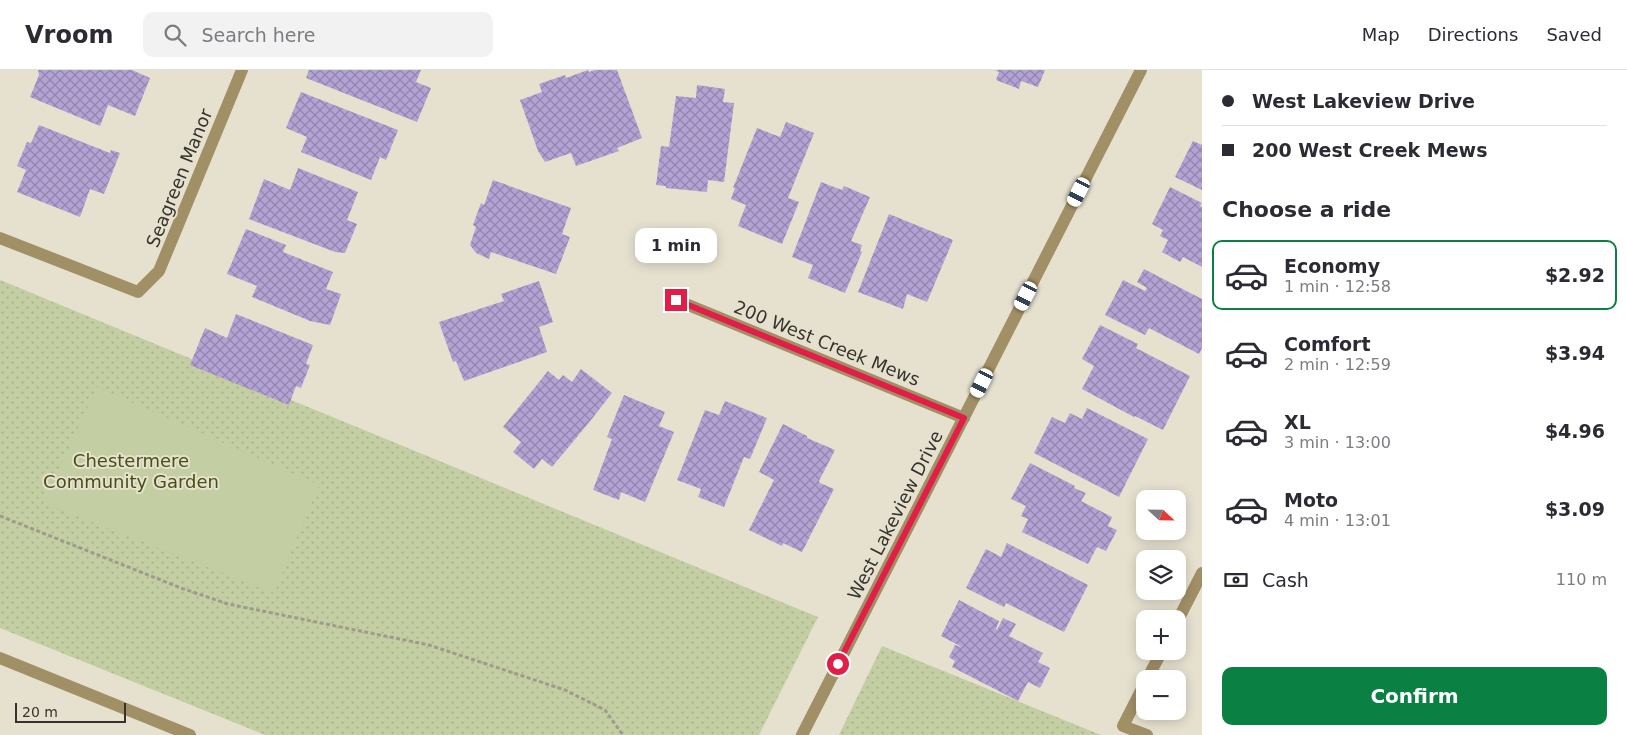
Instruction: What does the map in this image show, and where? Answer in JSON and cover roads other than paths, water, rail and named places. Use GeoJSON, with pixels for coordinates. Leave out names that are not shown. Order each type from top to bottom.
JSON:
{"type":"FeatureCollection","features":[{"type":"Feature","properties":{"kind":"street","name":"Seagreen Manor"},"geometry":{"type":"LineString","coordinates":[[0,238],[138,292],[159,271],[242,70]]}},
{"type":"Feature","properties":{"kind":"street","name":"West Lakeview Drive"},"geometry":{"type":"LineString","coordinates":[[802,735],[1141,70]]}},
{"type":"Feature","properties":{"kind":"street","name":"200 West Creek Mews"},"geometry":{"type":"LineString","coordinates":[[676,300],[964,418]]}},
{"type":"Feature","properties":{"kind":"street"},"geometry":{"type":"LineString","coordinates":[[1183,610],[1202,573]]}},
{"type":"Feature","properties":{"kind":"street"},"geometry":{"type":"LineString","coordinates":[[0,658],[190,735]]}},
{"type":"Feature","properties":{"kind":"street"},"geometry":{"type":"LineString","coordinates":[[1136,701],[1123,726],[1147,735]]}},
{"type":"Feature","properties":{"kind":"park label","name":"Chestermere Community Garden"},"geometry":{"type":"Point","coordinates":[131,470]}}]}
